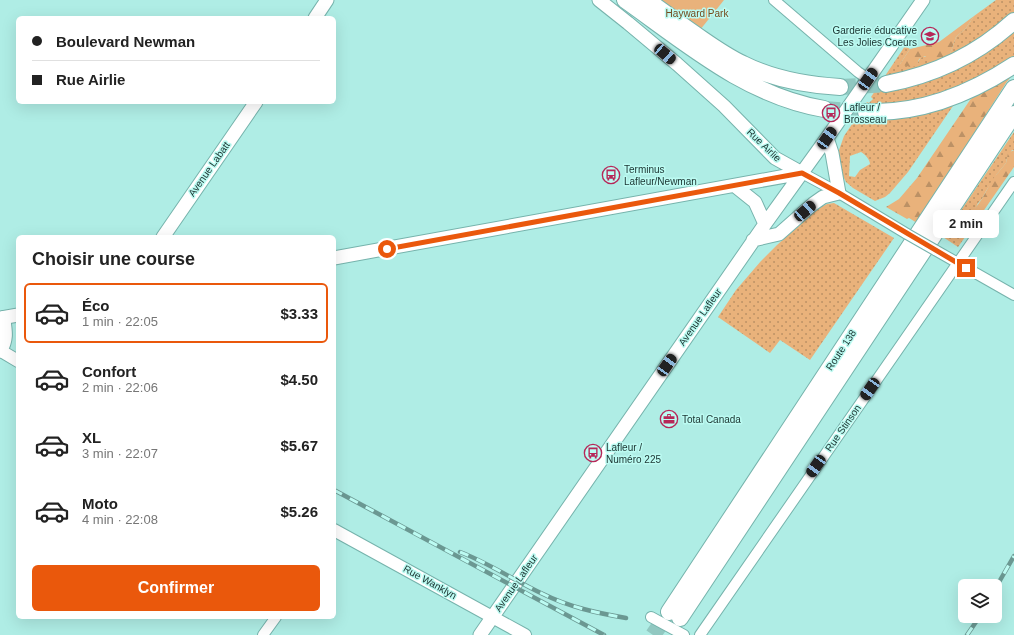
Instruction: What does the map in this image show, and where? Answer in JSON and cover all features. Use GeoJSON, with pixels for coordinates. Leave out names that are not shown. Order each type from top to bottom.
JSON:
{"type":"FeatureCollection","features":[{"type":"Feature","properties":{"kind":"highway"},"geometry":{"type":"LineString","coordinates":[[624,0],[697,52],[738,78],[779,97],[806,106],[824,109]]}},
{"type":"Feature","properties":{"kind":"highway"},"geometry":{"type":"LineString","coordinates":[[647,0],[723,54],[744,65],[779,78],[792,81],[817,86],[840,86]]}},
{"type":"Feature","properties":{"kind":"highway"},"geometry":{"type":"LineString","coordinates":[[886,84],[928,74],[952,63],[986,43],[1014,21]]}},
{"type":"Feature","properties":{"kind":"highway"},"geometry":{"type":"LineString","coordinates":[[866,112],[902,110],[935,103],[975,87],[1014,65]]}},
{"type":"Feature","properties":{"kind":"highway","name":"Route 138"},"geometry":{"type":"LineString","coordinates":[[1014,88],[674,615],[1014,114]]}},
{"type":"Feature","properties":{"kind":"main road"},"geometry":{"type":"LineString","coordinates":[[316,16],[327,0]]}},
{"type":"Feature","properties":{"kind":"main road","name":"Rue Airlie"},"geometry":{"type":"LineString","coordinates":[[599,0],[677,64],[724,106],[775,158],[802,173]]}},
{"type":"Feature","properties":{"kind":"main road","name":"Avenue Lafleur"},"geometry":{"type":"LineString","coordinates":[[480,635],[753,240],[827,138],[923,0]]}},
{"type":"Feature","properties":{"kind":"main road","name":"Avenue Labatt"},"geometry":{"type":"LineString","coordinates":[[163,235],[255,104]]}},
{"type":"Feature","properties":{"kind":"main road"},"geometry":{"type":"LineString","coordinates":[[753,240],[779,234],[823,197],[839,193],[832,153],[827,138]]}},
{"type":"Feature","properties":{"kind":"main road"},"geometry":{"type":"LineString","coordinates":[[336,258],[802,173]]}},
{"type":"Feature","properties":{"kind":"main road"},"geometry":{"type":"LineString","coordinates":[[735,186],[755,202],[765,224]]}},
{"type":"Feature","properties":{"kind":"main road"},"geometry":{"type":"LineString","coordinates":[[2,318],[16,315]]}},
{"type":"Feature","properties":{"kind":"street"},"geometry":{"type":"LineString","coordinates":[[774,0],[868,79]]}},
{"type":"Feature","properties":{"kind":"street","name":"Rue Airlie"},"geometry":{"type":"LineString","coordinates":[[802,173],[1014,295]]}},
{"type":"Feature","properties":{"kind":"street","name":"Rue Stinson"},"geometry":{"type":"LineString","coordinates":[[700,635],[1014,182]]}},
{"type":"Feature","properties":{"kind":"street"},"geometry":{"type":"LineString","coordinates":[[2,318],[6,336],[5,343],[0,352],[16,360]]}},
{"type":"Feature","properties":{"kind":"street","name":"Rue Wanklyn"},"geometry":{"type":"LineString","coordinates":[[336,532],[526,635]]}},
{"type":"Feature","properties":{"kind":"street"},"geometry":{"type":"LineString","coordinates":[[651,617],[684,635]]}},
{"type":"Feature","properties":{"kind":"street"},"geometry":{"type":"LineString","coordinates":[[263,635],[275,619]]}},
{"type":"Feature","properties":{"kind":"green space","name":"Hayward Park"},"geometry":{"type":"Polygon","coordinates":[[[655,0],[724,0],[700,30],[655,0]]]}},
{"type":"Feature","properties":{"kind":"green space"},"geometry":{"type":"Polygon","coordinates":[[[996,0],[1014,0],[1014,14],[969,48],[1014,27],[1014,57],[955,103],[908,172],[890,193],[875,201],[846,182],[840,170],[838,153],[844,136],[867,102],[869,103],[873,99],[871,97],[905,46],[910,49],[900,64],[917,64],[921,57],[950,54],[956,37],[966,28],[974,16],[996,0]],[[861,152],[850,156],[849,176],[855,177],[860,170],[870,164],[866,156],[861,152]]]}},
{"type":"Feature","properties":{"kind":"green space"},"geometry":{"type":"Polygon","coordinates":[[[974,16],[966,28],[956,37],[950,54],[947,57],[930,60],[925,56],[919,59],[917,66],[910,67],[900,64],[910,49],[939,42],[974,16]]]}},
{"type":"Feature","properties":{"kind":"green space"},"geometry":{"type":"Polygon","coordinates":[[[1014,73],[1006,83],[917,223],[886,207],[899,199],[917,178],[970,100],[976,94],[1014,73]]]}},
{"type":"Feature","properties":{"kind":"green space"},"geometry":{"type":"Polygon","coordinates":[[[1014,132],[1014,150],[1012,150],[1006,163],[978,203],[970,220],[973,226],[958,247],[943,237],[1014,132]]]}},
{"type":"Feature","properties":{"kind":"green space"},"geometry":{"type":"Polygon","coordinates":[[[1014,150],[1014,167],[973,226],[970,220],[973,211],[982,199],[992,180],[1006,163],[1008,153],[1014,150]]]}},
{"type":"Feature","properties":{"kind":"green space"},"geometry":{"type":"Polygon","coordinates":[[[834,203],[894,238],[810,360],[780,340],[770,353],[718,317],[736,290],[777,245],[819,208],[827,204],[834,203]]]}},
{"type":"Feature","properties":{"kind":"tunnel"},"geometry":{"type":"LineString","coordinates":[[840,87],[886,84]]}},
{"type":"Feature","properties":{"kind":"tunnel"},"geometry":{"type":"LineString","coordinates":[[824,109],[866,112]]}},
{"type":"Feature","properties":{"kind":"tunnel"},"geometry":{"type":"LineString","coordinates":[[653,635],[669,612]]}},
{"type":"Feature","properties":{"kind":"railway"},"geometry":{"type":"LineString","coordinates":[[336,491],[604,635]]}},
{"type":"Feature","properties":{"kind":"railway"},"geometry":{"type":"LineString","coordinates":[[460,552],[481,561],[533,589],[563,603],[583,609],[626,618]]}},
{"type":"Feature","properties":{"kind":"railway"},"geometry":{"type":"LineString","coordinates":[[1001,579],[1014,556]]}},
{"type":"Feature","properties":{"kind":"railway"},"geometry":{"type":"LineString","coordinates":[[967,635],[975,623]]}},
{"type":"Feature","properties":{"kind":"place","name":"Garderie éducative Les Jolies Coeurs"},"geometry":{"type":"Point","coordinates":[930,36]}},
{"type":"Feature","properties":{"kind":"place","name":"Lafleur / Brosseau"},"geometry":{"type":"Point","coordinates":[831,113]}},
{"type":"Feature","properties":{"kind":"place","name":"Terminus Lafleur/Newman"},"geometry":{"type":"Point","coordinates":[611,175]}},
{"type":"Feature","properties":{"kind":"place","name":"Total Canada"},"geometry":{"type":"Point","coordinates":[669,419]}},
{"type":"Feature","properties":{"kind":"place","name":"Lafleur / Numéro 225"},"geometry":{"type":"Point","coordinates":[593,453]}},
{"type":"Feature","properties":{"kind":"route"},"geometry":{"type":"LineString","coordinates":[[387,249],[802,173],[839,193],[966,268]]}}]}
